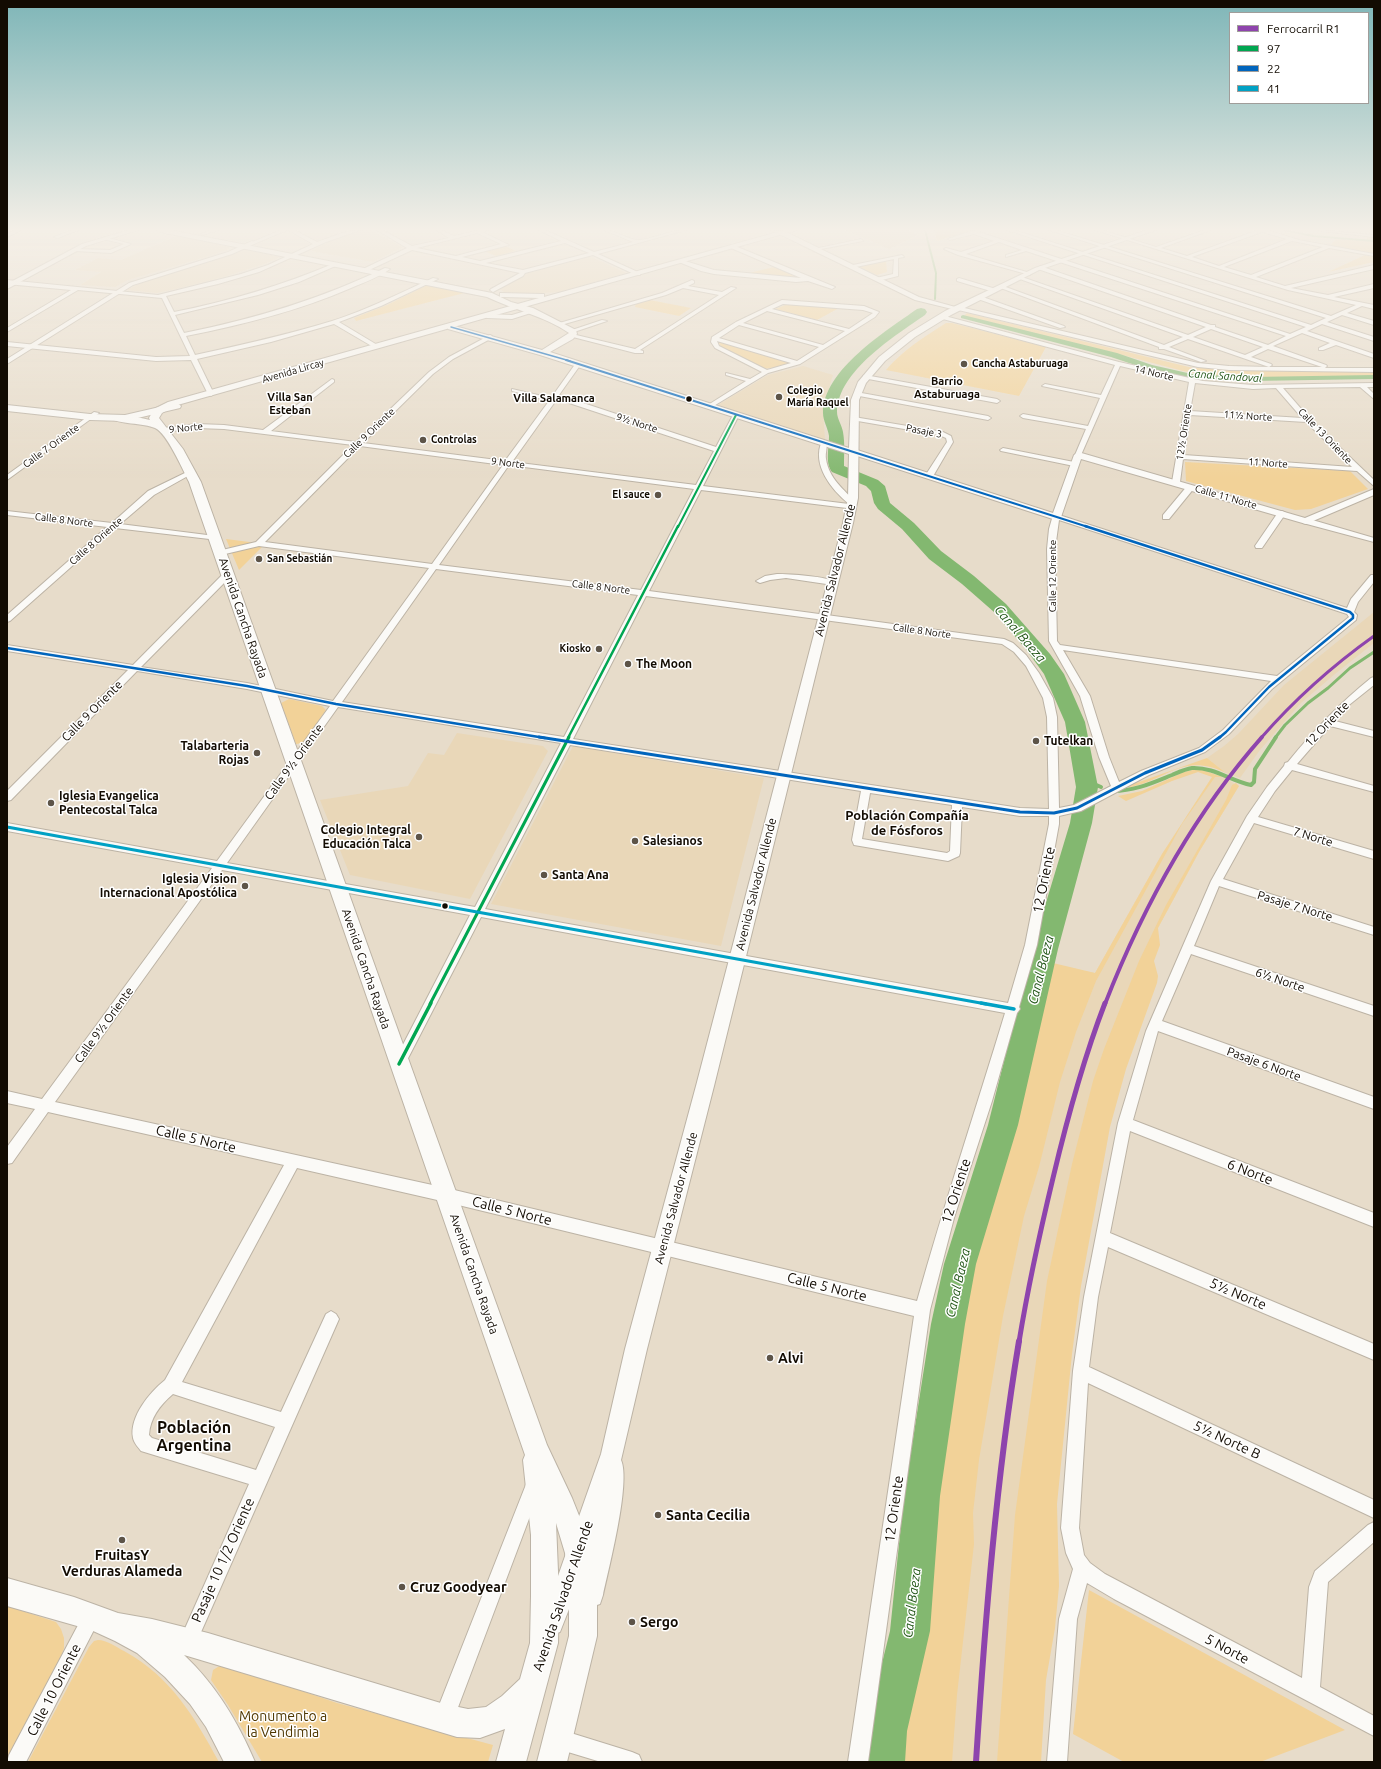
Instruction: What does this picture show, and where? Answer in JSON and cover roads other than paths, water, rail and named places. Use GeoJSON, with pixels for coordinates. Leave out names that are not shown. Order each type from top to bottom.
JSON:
{"type":"FeatureCollection","features":[{"type":"Feature","properties":{"kind":"main road"},"geometry":{"type":"LineString","coordinates":[[475,320],[484,313]]}},
{"type":"Feature","properties":{"kind":"main road","name":"Avenida Lircay"},"geometry":{"type":"LineString","coordinates":[[174,405],[500,313]]}},
{"type":"Feature","properties":{"kind":"main road"},"geometry":{"type":"LineString","coordinates":[[535,313],[559,324],[572,333],[543,353]]}},
{"type":"Feature","properties":{"kind":"main road"},"geometry":{"type":"LineString","coordinates":[[856,394],[865,377],[895,348],[948,313]]}},
{"type":"Feature","properties":{"kind":"main road"},"geometry":{"type":"LineString","coordinates":[[451,326],[543,353],[828,443],[844,449],[854,456]]}},
{"type":"Feature","properties":{"kind":"main road","name":"Avenida Salvador Allende"},"geometry":{"type":"LineString","coordinates":[[511,1762],[544,1643],[578,1553],[612,1454],[636,1349],[664,1248],[833,583],[852,505],[856,394]]}},
{"type":"Feature","properties":{"kind":"main road"},"geometry":{"type":"LineString","coordinates":[[118,415],[174,405]]}},
{"type":"Feature","properties":{"kind":"main road"},"geometry":{"type":"LineString","coordinates":[[160,422],[174,405]]}},
{"type":"Feature","properties":{"kind":"main road"},"geometry":{"type":"LineString","coordinates":[[160,422],[162,417],[174,405]]}},
{"type":"Feature","properties":{"kind":"main road"},"geometry":{"type":"LineString","coordinates":[[7,408],[70,414],[139,416],[160,422]]}},
{"type":"Feature","properties":{"kind":"main road"},"geometry":{"type":"LineString","coordinates":[[118,415],[139,420],[160,422]]}},
{"type":"Feature","properties":{"kind":"main road","name":"Avenida Cancha Rayada"},"geometry":{"type":"LineString","coordinates":[[160,422],[191,472],[216,538],[293,764],[536,1450],[563,1507],[571,1528],[578,1553],[583,1588],[583,1636]]}},
{"type":"Feature","properties":{"kind":"main road","name":"Avenida Cancha Rayada"},"geometry":{"type":"LineString","coordinates":[[536,1450],[537,1476],[544,1535],[544,1643]]}},
{"type":"Feature","properties":{"kind":"main road","name":"Avenida Salvador Allende"},"geometry":{"type":"LineString","coordinates":[[555,1751],[583,1636],[612,1490],[612,1454]]}},
{"type":"Feature","properties":{"kind":"main road"},"geometry":{"type":"LineString","coordinates":[[7,1592],[102,1622],[188,1642],[444,1719],[471,1724],[485,1723],[497,1718],[532,1687]]}},
{"type":"Feature","properties":{"kind":"main road"},"geometry":{"type":"LineString","coordinates":[[102,1622],[136,1637],[164,1657],[187,1679],[208,1704],[240,1762]]}},
{"type":"Feature","properties":{"kind":"street"},"geometry":{"type":"LineString","coordinates":[[7,330],[36,313]]}},
{"type":"Feature","properties":{"kind":"street"},"geometry":{"type":"LineString","coordinates":[[7,362],[85,313]]}},
{"type":"Feature","properties":{"kind":"street"},"geometry":{"type":"LineString","coordinates":[[179,313],[172,314],[192,358],[211,394]]}},
{"type":"Feature","properties":{"kind":"street"},"geometry":{"type":"LineString","coordinates":[[182,335],[244,322],[278,313]]}},
{"type":"Feature","properties":{"kind":"street"},"geometry":{"type":"LineString","coordinates":[[7,344],[150,358],[192,358],[269,341],[335,322],[359,313]]}},
{"type":"Feature","properties":{"kind":"street","name":"Avenida Lircay"},"geometry":{"type":"LineString","coordinates":[[487,316],[512,317],[527,313]]}},
{"type":"Feature","properties":{"kind":"street"},"geometry":{"type":"LineString","coordinates":[[559,324],[599,313]]}},
{"type":"Feature","properties":{"kind":"street"},"geometry":{"type":"LineString","coordinates":[[635,351],[694,313]]}},
{"type":"Feature","properties":{"kind":"street"},"geometry":{"type":"LineString","coordinates":[[714,338],[758,313]]}},
{"type":"Feature","properties":{"kind":"street"},"geometry":{"type":"LineString","coordinates":[[779,313],[850,331]]}},
{"type":"Feature","properties":{"kind":"street"},"geometry":{"type":"LineString","coordinates":[[710,406],[766,372],[798,363],[850,331],[876,314],[876,313]]}},
{"type":"Feature","properties":{"kind":"street"},"geometry":{"type":"LineString","coordinates":[[975,313],[1189,364],[1220,367],[1374,370]]}},
{"type":"Feature","properties":{"kind":"street"},"geometry":{"type":"LineString","coordinates":[[1020,313],[1110,345]]}},
{"type":"Feature","properties":{"kind":"street"},"geometry":{"type":"LineString","coordinates":[[1065,313],[1220,367]]}},
{"type":"Feature","properties":{"kind":"street"},"geometry":{"type":"LineString","coordinates":[[1118,313],[1277,368]]}},
{"type":"Feature","properties":{"kind":"street"},"geometry":{"type":"LineString","coordinates":[[1169,313],[1334,369]]}},
{"type":"Feature","properties":{"kind":"street"},"geometry":{"type":"LineString","coordinates":[[1217,313],[1290,336]]}},
{"type":"Feature","properties":{"kind":"street"},"geometry":{"type":"LineString","coordinates":[[1266,313],[1311,327]]}},
{"type":"Feature","properties":{"kind":"street"},"geometry":{"type":"LineString","coordinates":[[1313,313],[1331,318]]}},
{"type":"Feature","properties":{"kind":"street"},"geometry":{"type":"LineString","coordinates":[[1245,357],[1342,313],[1374,323]]}},
{"type":"Feature","properties":{"kind":"street"},"geometry":{"type":"LineString","coordinates":[[1226,321],[1240,315]]}},
{"type":"Feature","properties":{"kind":"street","name":"14 Norte"},"geometry":{"type":"LineString","coordinates":[[941,317],[1118,364],[1192,381],[1235,386],[1374,385]]}},
{"type":"Feature","properties":{"kind":"street"},"geometry":{"type":"LineString","coordinates":[[572,333],[604,321]]}},
{"type":"Feature","properties":{"kind":"street"},"geometry":{"type":"LineString","coordinates":[[335,322],[377,347]]}},
{"type":"Feature","properties":{"kind":"street"},"geometry":{"type":"LineString","coordinates":[[1322,322],[1374,339]]}},
{"type":"Feature","properties":{"kind":"street"},"geometry":{"type":"LineString","coordinates":[[738,323],[824,347]]}},
{"type":"Feature","properties":{"kind":"street"},"geometry":{"type":"LineString","coordinates":[[1148,354],[1218,324]]}},
{"type":"Feature","properties":{"kind":"street"},"geometry":{"type":"LineString","coordinates":[[1302,331],[1374,356]]}},
{"type":"Feature","properties":{"kind":"street"},"geometry":{"type":"LineString","coordinates":[[572,333],[645,353]]}},
{"type":"Feature","properties":{"kind":"street","name":"Calle 9 Oriente"},"geometry":{"type":"LineString","coordinates":[[259,544],[358,444],[438,367],[458,353],[490,337]]}},
{"type":"Feature","properties":{"kind":"street"},"geometry":{"type":"LineString","coordinates":[[714,338],[798,363]]}},
{"type":"Feature","properties":{"kind":"street"},"geometry":{"type":"LineString","coordinates":[[714,338],[714,342],[718,347],[766,372]]}},
{"type":"Feature","properties":{"kind":"street"},"geometry":{"type":"LineString","coordinates":[[1321,349],[1335,343]]}},
{"type":"Feature","properties":{"kind":"street","name":"Calle 9½ Oriente"},"geometry":{"type":"LineString","coordinates":[[7,1158],[293,764],[578,364]]}},
{"type":"Feature","properties":{"kind":"street","name":"Calle 12 Oriente"},"geometry":{"type":"LineString","coordinates":[[1116,786],[1104,757],[1085,696],[1054,641],[1052,549],[1053,530],[1056,517],[1076,460],[1118,364]]}},
{"type":"Feature","properties":{"kind":"street"},"geometry":{"type":"LineString","coordinates":[[728,374],[751,381]]}},
{"type":"Feature","properties":{"kind":"street"},"geometry":{"type":"LineString","coordinates":[[865,377],[997,401]]}},
{"type":"Feature","properties":{"kind":"street"},"geometry":{"type":"LineString","coordinates":[[265,432],[332,381]]}},
{"type":"Feature","properties":{"kind":"street","name":"12½ Oriente"},"geometry":{"type":"LineString","coordinates":[[1176,482],[1192,381]]}},
{"type":"Feature","properties":{"kind":"street"},"geometry":{"type":"LineString","coordinates":[[1361,385],[1374,397]]}},
{"type":"Feature","properties":{"kind":"street"},"geometry":{"type":"LineString","coordinates":[[1044,386],[1104,397]]}},
{"type":"Feature","properties":{"kind":"street","name":"Calle 13 Oriente"},"geometry":{"type":"LineString","coordinates":[[1277,386],[1356,469],[1374,484]]}},
{"type":"Feature","properties":{"kind":"street","name":"9½ Norte"},"geometry":{"type":"LineString","coordinates":[[514,390],[554,398],[718,450]]}},
{"type":"Feature","properties":{"kind":"street"},"geometry":{"type":"LineString","coordinates":[[856,394],[988,418]]}},
{"type":"Feature","properties":{"kind":"street","name":"11½ Norte"},"geometry":{"type":"LineString","coordinates":[[1187,413],[1308,420]]}},
{"type":"Feature","properties":{"kind":"street","name":"Calle 7 Oriente"},"geometry":{"type":"LineString","coordinates":[[7,478],[93,415]]}},
{"type":"Feature","properties":{"kind":"street"},"geometry":{"type":"LineString","coordinates":[[399,1064],[736,415]]}},
{"type":"Feature","properties":{"kind":"street"},"geometry":{"type":"LineString","coordinates":[[1023,416],[1089,428]]}},
{"type":"Feature","properties":{"kind":"street","name":"Pasaje 3"},"geometry":{"type":"LineString","coordinates":[[854,419],[941,433],[949,437],[950,442],[929,476]]}},
{"type":"Feature","properties":{"kind":"street","name":"9 Norte"},"geometry":{"type":"LineString","coordinates":[[160,422],[265,432],[852,505]]}},
{"type":"Feature","properties":{"kind":"street"},"geometry":{"type":"LineString","coordinates":[[828,443],[822,450],[825,469],[841,493],[852,505]]}},
{"type":"Feature","properties":{"kind":"street"},"geometry":{"type":"LineString","coordinates":[[1003,450],[1076,460]]}},
{"type":"Feature","properties":{"kind":"street"},"geometry":{"type":"LineString","coordinates":[[854,456],[929,476],[1351,614]]}},
{"type":"Feature","properties":{"kind":"street","name":"11 Norte"},"geometry":{"type":"LineString","coordinates":[[1180,457],[1356,469]]}},
{"type":"Feature","properties":{"kind":"street","name":"Calle 11 Norte"},"geometry":{"type":"LineString","coordinates":[[1076,460],[1176,482],[1374,540]]}},
{"type":"Feature","properties":{"kind":"street","name":"Calle 8 Oriente"},"geometry":{"type":"LineString","coordinates":[[7,618],[157,489],[191,472]]}},
{"type":"Feature","properties":{"kind":"street"},"geometry":{"type":"LineString","coordinates":[[1166,517],[1191,487]]}},
{"type":"Feature","properties":{"kind":"street"},"geometry":{"type":"LineString","coordinates":[[1306,520],[1374,492]]}},
{"type":"Feature","properties":{"kind":"street","name":"Calle 8 Norte"},"geometry":{"type":"LineString","coordinates":[[7,513],[216,538]]}},
{"type":"Feature","properties":{"kind":"street"},"geometry":{"type":"LineString","coordinates":[[1260,546],[1282,514]]}},
{"type":"Feature","properties":{"kind":"street","name":"Calle 8 Norte"},"geometry":{"type":"LineString","coordinates":[[221,553],[259,544],[644,593],[1004,642]]}},
{"type":"Feature","properties":{"kind":"street","name":"Calle 9 Oriente"},"geometry":{"type":"LineString","coordinates":[[7,797],[228,574]]}},
{"type":"Feature","properties":{"kind":"street"},"geometry":{"type":"LineString","coordinates":[[760,581],[769,577],[781,577],[833,583]]}},
{"type":"Feature","properties":{"kind":"street"},"geometry":{"type":"LineString","coordinates":[[7,648],[268,690],[336,704],[784,776],[1020,812],[1054,813],[1077,808],[1102,796],[1116,786],[1211,745],[1226,732],[1278,679],[1353,618],[1351,614],[1354,601],[1374,577]]}},
{"type":"Feature","properties":{"kind":"street","name":"12 Oriente"},"geometry":{"type":"LineString","coordinates":[[858,1762],[922,1310],[947,1218],[1014,1009],[1031,944],[1042,893],[1054,824],[1052,717],[1049,702],[1042,684],[1020,652],[1011,644],[1004,642]]}},
{"type":"Feature","properties":{"kind":"street"},"geometry":{"type":"LineString","coordinates":[[1057,647],[1278,679]]}},
{"type":"Feature","properties":{"kind":"street","name":"12 Oriente"},"geometry":{"type":"LineString","coordinates":[[1082,1568],[1075,1558],[1071,1545],[1070,1528],[1081,1370],[1091,1297],[1117,1156],[1125,1123],[1155,1024],[1216,881],[1251,819],[1288,765],[1346,703],[1374,680]]}},
{"type":"Feature","properties":{"kind":"street"},"geometry":{"type":"LineString","coordinates":[[1328,722],[1374,734]]}},
{"type":"Feature","properties":{"kind":"street"},"geometry":{"type":"LineString","coordinates":[[1288,765],[1374,789]]}},
{"type":"Feature","properties":{"kind":"street"},"geometry":{"type":"LineString","coordinates":[[866,788],[857,840],[858,842],[948,857],[955,853],[957,802]]}},
{"type":"Feature","properties":{"kind":"street","name":"7 Norte"},"geometry":{"type":"LineString","coordinates":[[1251,819],[1374,855]]}},
{"type":"Feature","properties":{"kind":"street"},"geometry":{"type":"LineString","coordinates":[[7,827],[1014,1009]]}},
{"type":"Feature","properties":{"kind":"street","name":"Pasaje 7 Norte"},"geometry":{"type":"LineString","coordinates":[[1216,881],[1374,931]]}},
{"type":"Feature","properties":{"kind":"street","name":"6½ Norte"},"geometry":{"type":"LineString","coordinates":[[1187,948],[1374,1011]]}},
{"type":"Feature","properties":{"kind":"street","name":"Pasaje 6 Norte"},"geometry":{"type":"LineString","coordinates":[[1155,1024],[1374,1103]]}},
{"type":"Feature","properties":{"kind":"street","name":"Calle 5 Norte"},"geometry":{"type":"LineString","coordinates":[[7,1097],[446,1195],[922,1310]]}},
{"type":"Feature","properties":{"kind":"street","name":"6 Norte"},"geometry":{"type":"LineString","coordinates":[[1125,1123],[1374,1220]]}},
{"type":"Feature","properties":{"kind":"street"},"geometry":{"type":"LineString","coordinates":[[259,1479],[147,1445],[141,1438],[141,1426],[154,1401],[171,1386],[294,1161]]}},
{"type":"Feature","properties":{"kind":"street","name":"5½ Norte"},"geometry":{"type":"LineString","coordinates":[[1102,1237],[1374,1352]]}},
{"type":"Feature","properties":{"kind":"street","name":"Pasaje 10 1/2 Oriente"},"geometry":{"type":"LineString","coordinates":[[188,1642],[331,1319]]}},
{"type":"Feature","properties":{"kind":"street","name":"5½ Norte B"},"geometry":{"type":"LineString","coordinates":[[1081,1370],[1374,1509]]}},
{"type":"Feature","properties":{"kind":"street"},"geometry":{"type":"LineString","coordinates":[[171,1386],[286,1422]]}},
{"type":"Feature","properties":{"kind":"street"},"geometry":{"type":"LineString","coordinates":[[444,1719],[537,1476]]}},
{"type":"Feature","properties":{"kind":"street"},"geometry":{"type":"LineString","coordinates":[[1310,1692],[1318,1586],[1321,1577],[1374,1532]]}},
{"type":"Feature","properties":{"kind":"street"},"geometry":{"type":"LineString","coordinates":[[1057,1762],[1068,1619],[1082,1568]]}},
{"type":"Feature","properties":{"kind":"street","name":"5 Norte"},"geometry":{"type":"LineString","coordinates":[[1082,1568],[1091,1576],[1120,1593],[1374,1726]]}},
{"type":"Feature","properties":{"kind":"street","name":"Calle 10 Oriente"},"geometry":{"type":"LineString","coordinates":[[16,1762],[102,1622]]}},
{"type":"Feature","properties":{"kind":"street"},"geometry":{"type":"LineString","coordinates":[[555,1751],[632,1762]]}},
{"type":"Feature","properties":{"kind":"waterway","name":"Canal Baeza"},"geometry":{"type":"LineString","coordinates":[[884,1762],[886,1731],[910,1631],[922,1496],[948,1324],[960,1264],[1003,1125],[1045,949],[1081,823],[1087,787],[1075,722],[1054,674],[1043,658],[1000,608],[968,580],[935,555],[908,526],[884,506],[879,489],[872,483],[837,469],[836,467],[836,433],[830,413],[832,398],[839,384],[850,369],[864,355],[920,313]]}},
{"type":"Feature","properties":{"kind":"waterway","name":"Canal Sandoval"},"geometry":{"type":"LineString","coordinates":[[963,317],[1114,355],[1150,367],[1192,376],[1251,379],[1374,377]]}},
{"type":"Feature","properties":{"kind":"waterway"},"geometry":{"type":"LineString","coordinates":[[1275,738],[1285,725],[1308,703],[1328,688],[1350,668],[1374,652]]}},
{"type":"Feature","properties":{"kind":"waterway"},"geometry":{"type":"LineString","coordinates":[[1113,791],[1129,790],[1143,786],[1192,768],[1200,768],[1215,772],[1251,785],[1254,782],[1255,769],[1276,737]]}},
{"type":"Feature","properties":{"kind":"waterway"},"geometry":{"type":"LineString","coordinates":[[1087,781],[1101,787]]}},
{"type":"Feature","properties":{"kind":"rail line","name":"R1"},"geometry":{"type":"LineString","coordinates":[[976,1762],[986,1610],[993,1535],[1012,1384],[1024,1309],[1039,1234],[1068,1117],[1089,1047],[1112,986],[1153,898],[1186,841],[1222,788],[1280,716],[1324,674],[1348,654],[1374,636]]}},
{"type":"Feature","properties":{"kind":"place","name":"Cancha Astaburuaga"},"geometry":{"type":"Point","coordinates":[964,364]}},
{"type":"Feature","properties":{"kind":"place","name":"Colegio María Raquel"},"geometry":{"type":"Point","coordinates":[779,397]}},
{"type":"Feature","properties":{"kind":"place","name":"Controlas"},"geometry":{"type":"Point","coordinates":[423,440]}},
{"type":"Feature","properties":{"kind":"place","name":"El sauce"},"geometry":{"type":"Point","coordinates":[658,495]}},
{"type":"Feature","properties":{"kind":"place","name":"San Sebastián"},"geometry":{"type":"Point","coordinates":[259,559]}},
{"type":"Feature","properties":{"kind":"place","name":"Kiosko"},"geometry":{"type":"Point","coordinates":[599,649]}},
{"type":"Feature","properties":{"kind":"place","name":"The Moon"},"geometry":{"type":"Point","coordinates":[628,664]}},
{"type":"Feature","properties":{"kind":"place","name":"Tutelkan"},"geometry":{"type":"Point","coordinates":[1036,741]}},
{"type":"Feature","properties":{"kind":"place","name":"Talabarteria Rojas"},"geometry":{"type":"Point","coordinates":[257,753]}},
{"type":"Feature","properties":{"kind":"place","name":"Iglesia Evangelica Pentecostal Talca"},"geometry":{"type":"Point","coordinates":[51,803]}},
{"type":"Feature","properties":{"kind":"place","name":"Colegio Integral Educación Talca"},"geometry":{"type":"Point","coordinates":[419,837]}},
{"type":"Feature","properties":{"kind":"place","name":"Salesianos"},"geometry":{"type":"Point","coordinates":[635,841]}},
{"type":"Feature","properties":{"kind":"place","name":"Santa Ana"},"geometry":{"type":"Point","coordinates":[544,875]}},
{"type":"Feature","properties":{"kind":"place","name":"Iglesia Vision Internacional Apostólica"},"geometry":{"type":"Point","coordinates":[245,886]}},
{"type":"Feature","properties":{"kind":"place","name":"Alvi"},"geometry":{"type":"Point","coordinates":[770,1358]}},
{"type":"Feature","properties":{"kind":"place","name":"Santa Cecilia"},"geometry":{"type":"Point","coordinates":[658,1515]}},
{"type":"Feature","properties":{"kind":"place","name":"FruitasY Verduras Alameda"},"geometry":{"type":"Point","coordinates":[122,1540]}},
{"type":"Feature","properties":{"kind":"place","name":"Cruz Goodyear"},"geometry":{"type":"Point","coordinates":[402,1587]}},
{"type":"Feature","properties":{"kind":"place","name":"Sergo"},"geometry":{"type":"Point","coordinates":[632,1622]}},
{"type":"Feature","properties":{"kind":"district","name":"Barrio Astaburuaga"},"geometry":{"type":"Point","coordinates":[947,387]}},
{"type":"Feature","properties":{"kind":"district","name":"Villa Salamanca"},"geometry":{"type":"Point","coordinates":[554,398]}},
{"type":"Feature","properties":{"kind":"district","name":"Villa San Esteban"},"geometry":{"type":"Point","coordinates":[290,403]}},
{"type":"Feature","properties":{"kind":"district","name":"Población Compañía de Fósforos"},"geometry":{"type":"Point","coordinates":[907,824]}},
{"type":"Feature","properties":{"kind":"district","name":"Población Argentina"},"geometry":{"type":"Point","coordinates":[194,1437]}},
{"type":"Feature","properties":{"kind":"park label","name":"Monumento a la Vendimia"},"geometry":{"type":"Point","coordinates":[283,1724]}}]}
